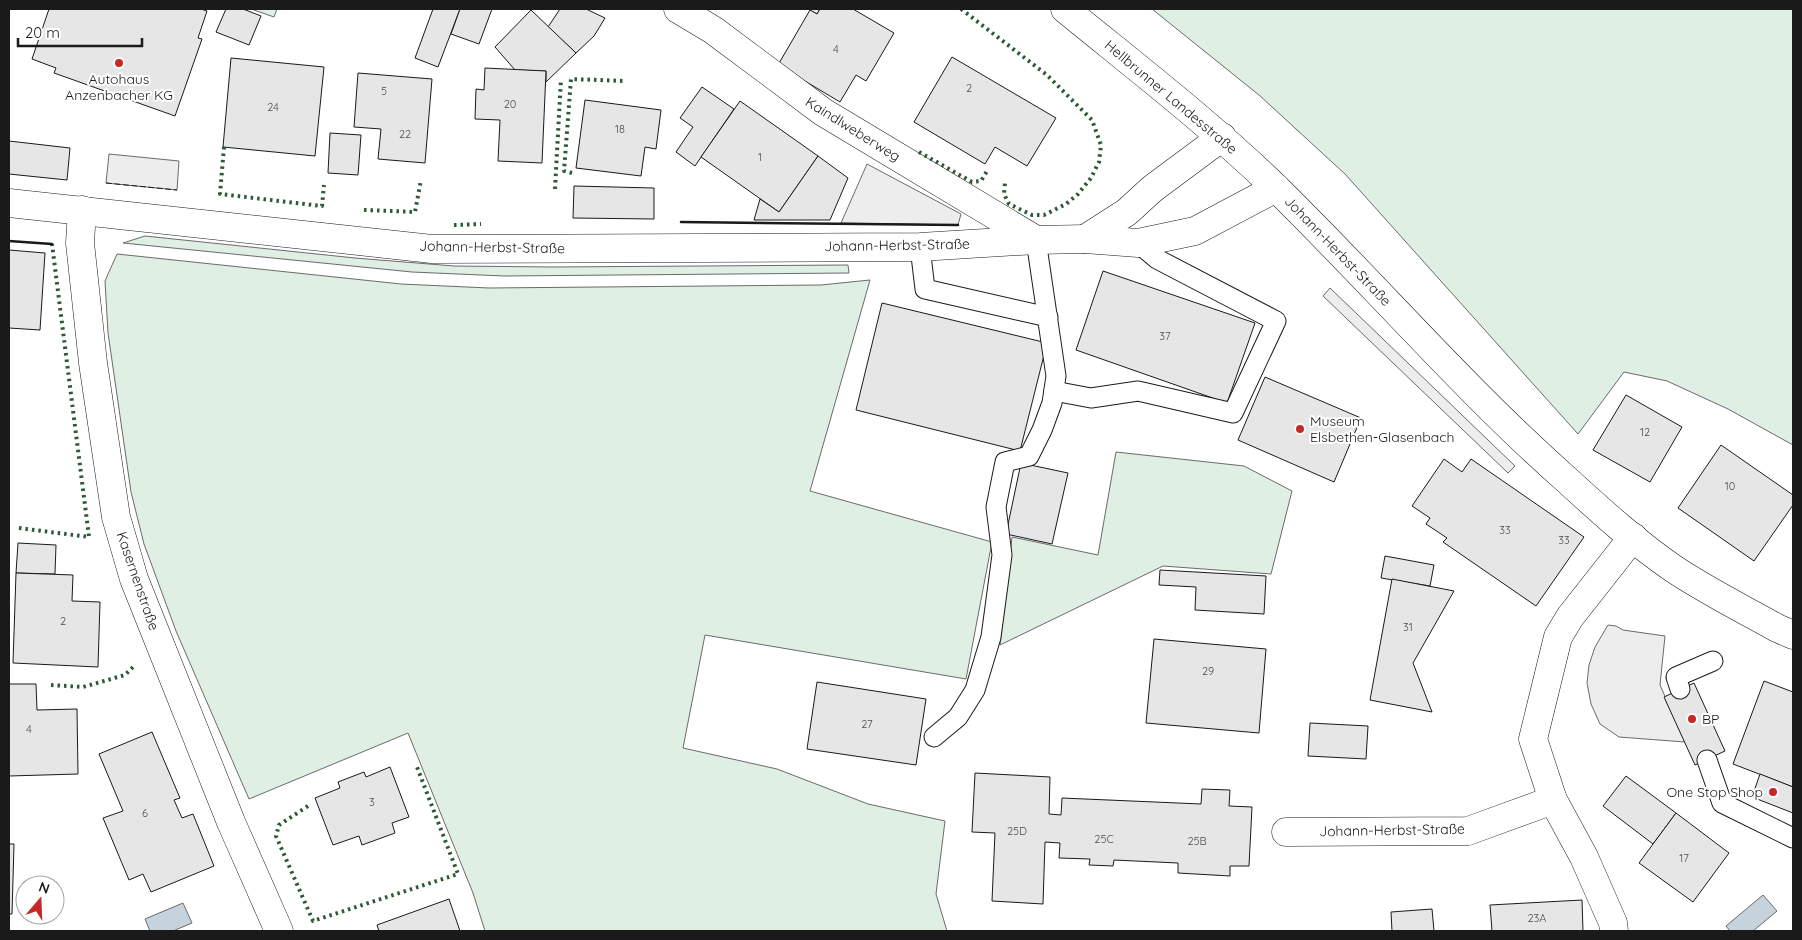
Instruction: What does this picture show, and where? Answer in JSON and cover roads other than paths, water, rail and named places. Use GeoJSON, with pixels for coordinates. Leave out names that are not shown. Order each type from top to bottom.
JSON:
{"type":"FeatureCollection","features":[{"type":"Feature","properties":{"kind":"street","name":"Kaindlweberweg"},"geometry":{"type":"LineString","coordinates":[[678,9],[713,30],[822,112],[1036,240]]}},
{"type":"Feature","properties":{"kind":"street","name":"Hellbrunner Landesstraße"},"geometry":{"type":"LineString","coordinates":[[1065,9],[1222,137],[1276,188]]}},
{"type":"Feature","properties":{"kind":"street"},"geometry":{"type":"LineString","coordinates":[[1085,239],[1127,212],[1152,189],[1222,137]]}},
{"type":"Feature","properties":{"kind":"street","name":"Johann-Herbst-Straße"},"geometry":{"type":"LineString","coordinates":[[9,203],[432,249],[920,248],[1036,240],[1085,239],[1138,243],[1195,231],[1276,188],[1468,386],[1530,446],[1633,537],[1675,569],[1777,628],[1793,635]]}},
{"type":"Feature","properties":{"kind":"street","name":"Kasernenstraße"},"geometry":{"type":"LineString","coordinates":[[82,210],[80,243],[94,363],[116,517],[134,579],[230,822],[279,931]]}},
{"type":"Feature","properties":{"kind":"street"},"geometry":{"type":"LineString","coordinates":[[1614,931],[1584,857],[1553,800],[1533,739],[1558,637],[1570,617],[1633,537]]}},
{"type":"Feature","properties":{"kind":"street","name":"Johann-Herbst-Straße"},"geometry":{"type":"LineString","coordinates":[[1286,832],[1468,831],[1553,800]]}},
{"type":"Feature","properties":{"kind":"lane"},"geometry":{"type":"LineString","coordinates":[[934,737],[958,717],[975,690],[990,637],[1002,556],[996,507],[1005,462],[1029,456],[1042,430],[1052,403],[1056,376],[1036,240]]}},
{"type":"Feature","properties":{"kind":"lane"},"geometry":{"type":"LineString","coordinates":[[1054,391],[1092,398],[1138,391],[1233,413],[1276,321],[1157,259],[1138,243]]}},
{"type":"Feature","properties":{"kind":"lane"},"geometry":{"type":"LineString","coordinates":[[920,248],[925,289],[1048,317]]}},
{"type":"Feature","properties":{"kind":"lane"},"geometry":{"type":"LineString","coordinates":[[1680,689],[1676,676],[1713,661]]}},
{"type":"Feature","properties":{"kind":"lane"},"geometry":{"type":"LineString","coordinates":[[1707,760],[1722,803],[1793,838]]}},
{"type":"Feature","properties":{"kind":"place","name":"Autohaus Anzenbacher KG"},"geometry":{"type":"Point","coordinates":[119,63]}},
{"type":"Feature","properties":{"kind":"place","name":"Museum Elsbethen-Glasenbach"},"geometry":{"type":"Point","coordinates":[1300,429]}},
{"type":"Feature","properties":{"kind":"place","name":"BP"},"geometry":{"type":"Point","coordinates":[1692,719]}},
{"type":"Feature","properties":{"kind":"place","name":"One Stop Shop"},"geometry":{"type":"Point","coordinates":[1773,792]}}]}
